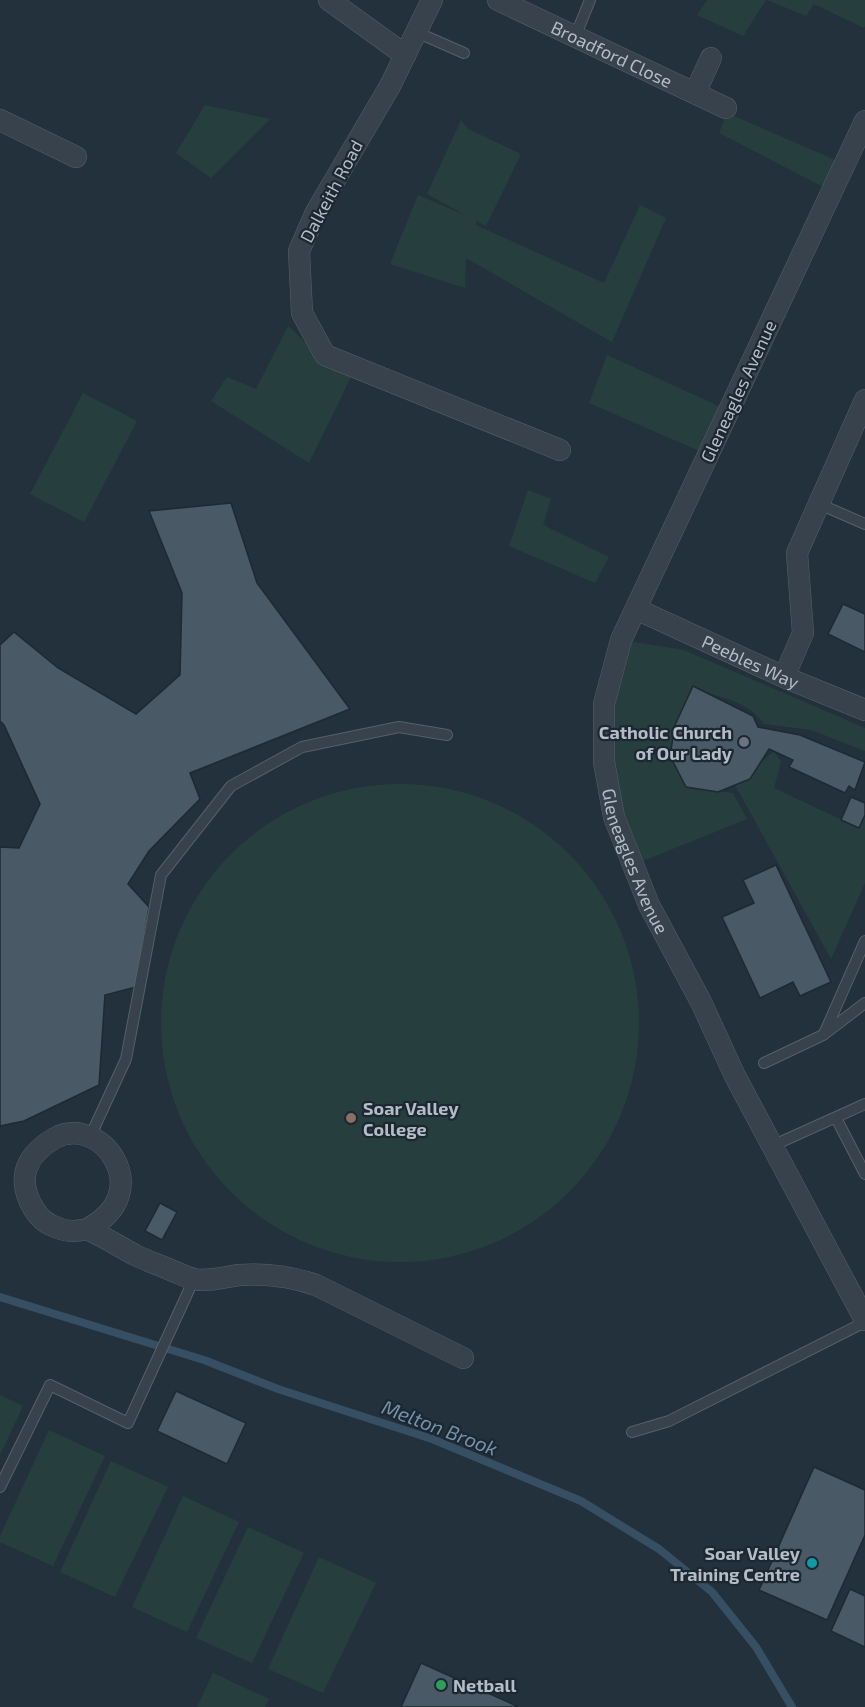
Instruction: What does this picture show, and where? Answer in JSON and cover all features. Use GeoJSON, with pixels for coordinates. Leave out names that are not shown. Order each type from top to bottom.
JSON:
{"type":"FeatureCollection","features":[{"type":"Feature","properties":{"kind":"street"},"geometry":{"type":"LineString","coordinates":[[330,0],[405,55]]}},
{"type":"Feature","properties":{"kind":"street","name":"Dalkeith Road"},"geometry":{"type":"LineString","coordinates":[[432,0],[390,86],[316,212],[299,251],[302,313],[326,355],[560,450]]}},
{"type":"Feature","properties":{"kind":"street","name":"Broadford Close"},"geometry":{"type":"LineString","coordinates":[[503,1],[726,108]]}},
{"type":"Feature","properties":{"kind":"street"},"geometry":{"type":"LineString","coordinates":[[695,93],[711,58]]}},
{"type":"Feature","properties":{"kind":"street"},"geometry":{"type":"LineString","coordinates":[[0,120],[76,157]]}},
{"type":"Feature","properties":{"kind":"street","name":"Gleneagles Avenue"},"geometry":{"type":"LineString","coordinates":[[865,121],[621,640],[604,704],[604,762],[614,817],[650,905],[772,1146],[865,1321]]}},
{"type":"Feature","properties":{"kind":"street"},"geometry":{"type":"LineString","coordinates":[[784,677],[803,633],[797,553],[865,400]]}},
{"type":"Feature","properties":{"kind":"street","name":"Peebles Way"},"geometry":{"type":"LineString","coordinates":[[636,609],[784,677],[865,710]]}},
{"type":"Feature","properties":{"kind":"street"},"geometry":{"type":"LineString","coordinates":[[75,1134],[90,1137],[105,1146],[113,1155],[120,1171],[120,1193],[114,1208],[102,1221],[87,1229],[71,1231],[49,1225],[36,1214],[25,1191],[25,1175],[29,1162],[39,1148],[58,1136],[75,1134]]}},
{"type":"Feature","properties":{"kind":"street"},"geometry":{"type":"LineString","coordinates":[[87,1229],[138,1256],[194,1279],[268,1274],[294,1277],[315,1285],[463,1358]]}},
{"type":"Feature","properties":{"kind":"lane"},"geometry":{"type":"LineString","coordinates":[[575,37],[590,0]]}},
{"type":"Feature","properties":{"kind":"lane"},"geometry":{"type":"LineString","coordinates":[[416,32],[464,53]]}},
{"type":"Feature","properties":{"kind":"lane"},"geometry":{"type":"LineString","coordinates":[[819,504],[865,524]]}},
{"type":"Feature","properties":{"kind":"lane"},"geometry":{"type":"LineString","coordinates":[[90,1137],[126,1059],[161,875],[231,786],[302,747],[399,727],[447,735]]}},
{"type":"Feature","properties":{"kind":"lane"},"geometry":{"type":"LineString","coordinates":[[823,1035],[865,941]]}},
{"type":"Feature","properties":{"kind":"lane"},"geometry":{"type":"LineString","coordinates":[[764,1063],[823,1035],[865,1003]]}},
{"type":"Feature","properties":{"kind":"lane"},"geometry":{"type":"LineString","coordinates":[[772,1146],[865,1104]]}},
{"type":"Feature","properties":{"kind":"lane"},"geometry":{"type":"LineString","coordinates":[[836,1118],[865,1174]]}},
{"type":"Feature","properties":{"kind":"lane"},"geometry":{"type":"LineString","coordinates":[[0,1487],[50,1385],[128,1423],[194,1279]]}},
{"type":"Feature","properties":{"kind":"lane"},"geometry":{"type":"LineString","coordinates":[[632,1432],[669,1422],[865,1321]]}},
{"type":"Feature","properties":{"kind":"green space"},"geometry":{"type":"Polygon","coordinates":[[[707,0],[766,0],[743,36],[697,15],[707,0]]]}},
{"type":"Feature","properties":{"kind":"green space"},"geometry":{"type":"Polygon","coordinates":[[[767,0],[865,0],[865,26],[864,28],[814,4],[806,16],[767,0]]]}},
{"type":"Feature","properties":{"kind":"green space"},"geometry":{"type":"Polygon","coordinates":[[[205,105],[270,119],[211,178],[176,153],[205,105]]]}},
{"type":"Feature","properties":{"kind":"green space"},"geometry":{"type":"Polygon","coordinates":[[[727,113],[842,163],[829,190],[719,133],[727,113]]]}},
{"type":"Feature","properties":{"kind":"green space"},"geometry":{"type":"Polygon","coordinates":[[[461,120],[468,129],[521,154],[486,226],[476,221],[476,225],[604,283],[640,205],[666,218],[612,342],[466,258],[465,288],[390,264],[418,195],[467,216],[427,194],[461,120]]]}},
{"type":"Feature","properties":{"kind":"green space"},"geometry":{"type":"Polygon","coordinates":[[[288,326],[314,350],[354,371],[309,463],[211,401],[227,377],[256,389],[288,326]]]}},
{"type":"Feature","properties":{"kind":"green space"},"geometry":{"type":"Polygon","coordinates":[[[607,355],[725,409],[704,453],[589,403],[607,355]]]}},
{"type":"Feature","properties":{"kind":"green space"},"geometry":{"type":"Polygon","coordinates":[[[83,393],[137,421],[84,522],[30,494],[83,393]]]}},
{"type":"Feature","properties":{"kind":"green space"},"geometry":{"type":"Polygon","coordinates":[[[528,490],[551,499],[543,525],[609,557],[595,583],[509,546],[528,490]]]}},
{"type":"Feature","properties":{"kind":"green space"},"geometry":{"type":"Polygon","coordinates":[[[621,640],[684,650],[865,728],[865,751],[811,730],[764,724],[745,707],[707,693],[680,719],[670,756],[686,787],[733,793],[747,819],[633,865],[604,762],[621,640]]]}},
{"type":"Feature","properties":{"kind":"green space"},"geometry":{"type":"Polygon","coordinates":[[[774,751],[781,762],[774,788],[859,828],[865,815],[865,883],[831,959],[735,785],[774,751]]]}},
{"type":"Feature","properties":{"kind":"green space"},"geometry":{"type":"Polygon","coordinates":[[[400,784],[447,789],[491,802],[533,824],[569,854],[599,890],[621,932],[634,976],[639,1023],[634,1070],[621,1114],[599,1156],[569,1192],[533,1222],[491,1244],[447,1257],[400,1262],[353,1257],[309,1244],[267,1222],[231,1192],[201,1156],[179,1114],[166,1070],[161,1023],[166,976],[179,932],[201,890],[231,854],[267,824],[309,802],[353,789],[400,784]]]}},
{"type":"Feature","properties":{"kind":"green space"},"geometry":{"type":"Polygon","coordinates":[[[0,1395],[23,1406],[0,1455],[0,1395]]]}},
{"type":"Feature","properties":{"kind":"green space"},"geometry":{"type":"Polygon","coordinates":[[[49,1430],[105,1456],[53,1566],[0,1542],[0,1536],[49,1430]]]}},
{"type":"Feature","properties":{"kind":"green space"},"geometry":{"type":"Polygon","coordinates":[[[111,1461],[168,1487],[115,1597],[60,1572],[111,1461]]]}},
{"type":"Feature","properties":{"kind":"green space"},"geometry":{"type":"Polygon","coordinates":[[[183,1496],[239,1522],[187,1632],[132,1607],[183,1496]]]}},
{"type":"Feature","properties":{"kind":"green space"},"geometry":{"type":"Polygon","coordinates":[[[248,1527],[304,1553],[252,1663],[196,1638],[248,1527]]]}},
{"type":"Feature","properties":{"kind":"green space"},"geometry":{"type":"Polygon","coordinates":[[[319,1557],[376,1583],[323,1693],[268,1669],[319,1557]]]}},
{"type":"Feature","properties":{"kind":"green space"},"geometry":{"type":"Polygon","coordinates":[[[213,1673],[269,1699],[265,1707],[197,1707],[213,1673]]]}},
{"type":"Feature","properties":{"kind":"building"},"geometry":{"type":"Polygon","coordinates":[[[231,503],[257,583],[350,709],[190,773],[200,799],[149,851],[128,884],[149,907],[136,987],[105,995],[99,1085],[24,1121],[0,1126],[0,847],[19,848],[40,804],[4,725],[0,721],[0,645],[14,632],[58,668],[136,714],[180,675],[182,593],[149,511],[231,503]]]}},
{"type":"Feature","properties":{"kind":"building"},"geometry":{"type":"Polygon","coordinates":[[[843,604],[865,614],[865,652],[828,634],[843,604]]]}},
{"type":"Feature","properties":{"kind":"building","name":"Catholic Church of Our Lady"},"geometry":{"type":"Polygon","coordinates":[[[693,686],[753,716],[758,727],[800,735],[865,762],[855,790],[849,786],[845,793],[789,767],[793,760],[769,749],[750,779],[718,792],[686,787],[670,756],[675,725],[693,686]]]}},
{"type":"Feature","properties":{"kind":"building"},"geometry":{"type":"Polygon","coordinates":[[[851,797],[865,803],[865,815],[859,828],[841,820],[851,797]]]}},
{"type":"Feature","properties":{"kind":"building"},"geometry":{"type":"Polygon","coordinates":[[[776,865],[831,982],[800,996],[793,982],[760,998],[722,917],[754,903],[743,880],[776,865]]]}},
{"type":"Feature","properties":{"kind":"building"},"geometry":{"type":"Polygon","coordinates":[[[160,1203],[177,1212],[162,1240],[145,1231],[160,1203]]]}},
{"type":"Feature","properties":{"kind":"building"},"geometry":{"type":"Polygon","coordinates":[[[176,1391],[246,1423],[227,1464],[157,1431],[176,1391]]]}},
{"type":"Feature","properties":{"kind":"building","name":"Soar Valley Training Centre"},"geometry":{"type":"Polygon","coordinates":[[[814,1467],[865,1490],[865,1535],[827,1620],[759,1590],[814,1467]]]}},
{"type":"Feature","properties":{"kind":"building"},"geometry":{"type":"Polygon","coordinates":[[[850,1589],[865,1596],[865,1647],[831,1631],[850,1589]]]}},
{"type":"Feature","properties":{"kind":"building","name":"Netball"},"geometry":{"type":"Polygon","coordinates":[[[421,1663],[519,1707],[401,1707],[421,1663]]]}},
{"type":"Feature","properties":{"kind":"waterway","name":"Melton Brook"},"geometry":{"type":"LineString","coordinates":[[0,1297],[204,1360],[278,1389],[432,1439],[581,1501],[659,1549],[712,1592],[756,1647],[792,1707]]}},
{"type":"Feature","properties":{"kind":"place","name":"Catholic Church of Our Lady"},"geometry":{"type":"Point","coordinates":[744,742]}},
{"type":"Feature","properties":{"kind":"place","name":"Soar Valley College"},"geometry":{"type":"Point","coordinates":[351,1118]}},
{"type":"Feature","properties":{"kind":"place","name":"Soar Valley Training Centre"},"geometry":{"type":"Point","coordinates":[812,1563]}},
{"type":"Feature","properties":{"kind":"place","name":"Netball"},"geometry":{"type":"Point","coordinates":[441,1685]}}]}
